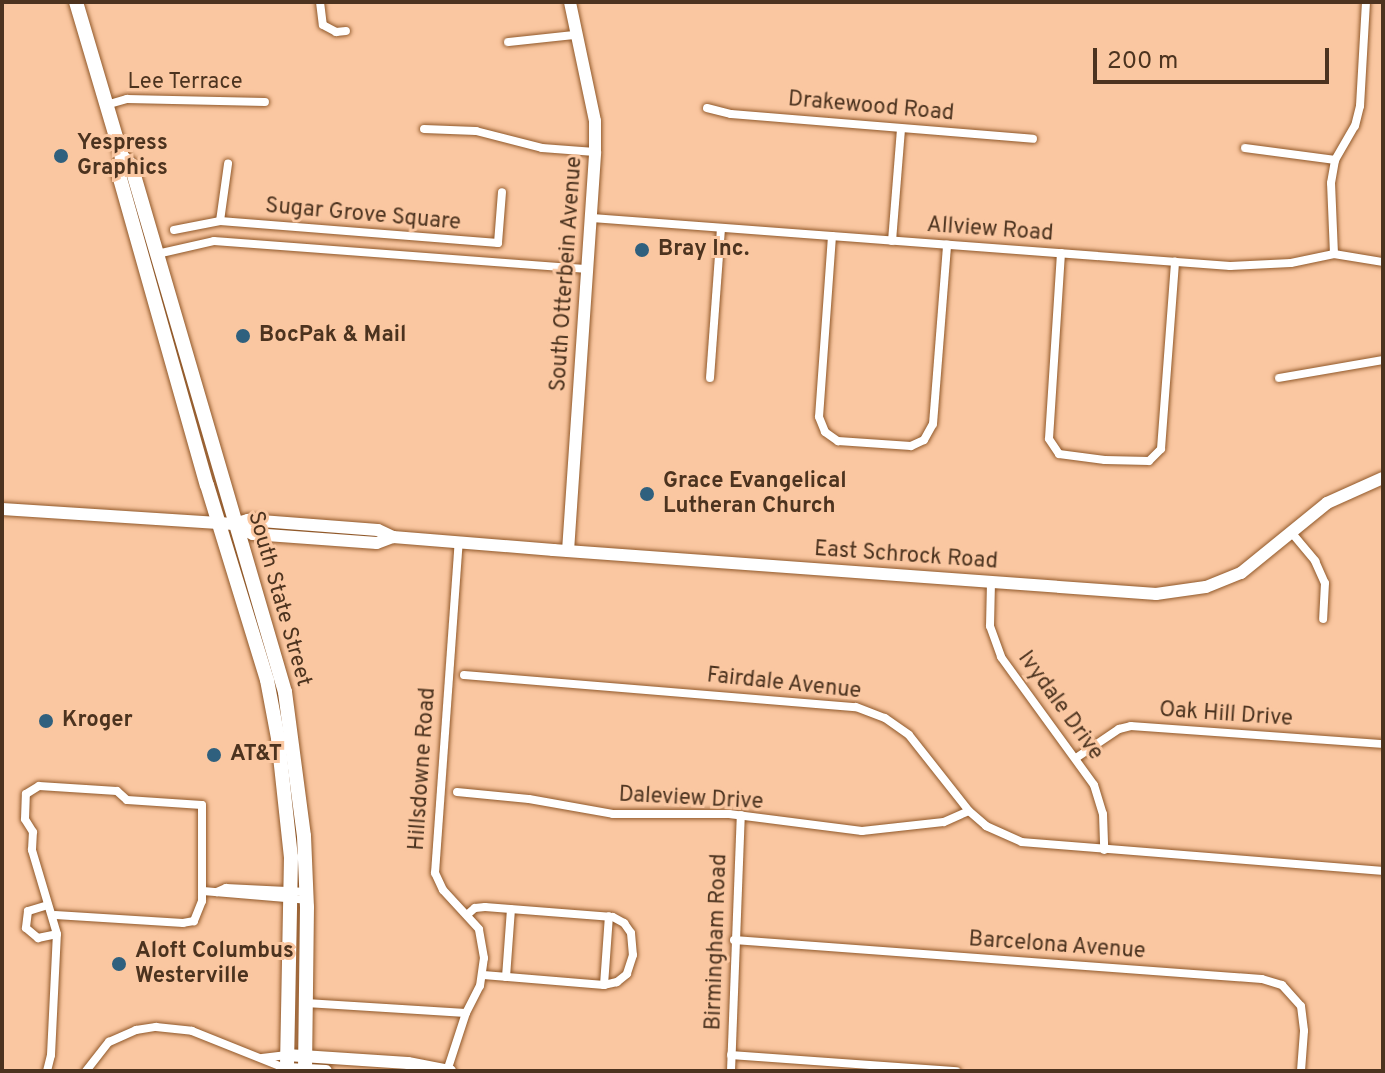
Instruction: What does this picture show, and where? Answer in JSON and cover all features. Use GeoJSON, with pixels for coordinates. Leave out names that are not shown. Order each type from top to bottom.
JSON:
{"type":"FeatureCollection","features":[{"type":"Feature","properties":{"kind":"main road","name":"South State Street"},"geometry":{"type":"LineString","coordinates":[[76,2],[106,105],[124,191],[137,207],[188,414],[226,524],[280,705],[304,830],[305,858],[298,896],[287,1065]]}},
{"type":"Feature","properties":{"kind":"main road","name":"South State Street"},"geometry":{"type":"LineString","coordinates":[[120,163],[131,165],[142,202],[150,256],[183,346],[251,626],[264,648],[280,705],[288,814],[307,958],[305,1065]]}},
{"type":"Feature","properties":{"kind":"main road"},"geometry":{"type":"LineString","coordinates":[[288,814],[296,851],[305,858]]}},
{"type":"Feature","properties":{"kind":"street"},"geometry":{"type":"LineString","coordinates":[[320,2],[323,25],[336,32],[346,31]]}},
{"type":"Feature","properties":{"kind":"street","name":"South Otterbein Avenue"},"geometry":{"type":"LineString","coordinates":[[568,551],[595,152],[595,121],[570,2]]}},
{"type":"Feature","properties":{"kind":"street"},"geometry":{"type":"LineString","coordinates":[[1334,254],[1331,183],[1335,160],[1355,126],[1360,106],[1366,2]]}},
{"type":"Feature","properties":{"kind":"street"},"geometry":{"type":"LineString","coordinates":[[508,42],[575,35]]}},
{"type":"Feature","properties":{"kind":"street","name":"Lee Terrace"},"geometry":{"type":"LineString","coordinates":[[106,105],[127,99],[265,102]]}},
{"type":"Feature","properties":{"kind":"street","name":"Drakewood Road"},"geometry":{"type":"LineString","coordinates":[[707,108],[901,129],[1033,139]]}},
{"type":"Feature","properties":{"kind":"street"},"geometry":{"type":"LineString","coordinates":[[424,129],[476,131],[542,148],[595,152]]}},
{"type":"Feature","properties":{"kind":"street"},"geometry":{"type":"LineString","coordinates":[[892,241],[901,129]]}},
{"type":"Feature","properties":{"kind":"street"},"geometry":{"type":"LineString","coordinates":[[1245,148],[1335,160]]}},
{"type":"Feature","properties":{"kind":"street"},"geometry":{"type":"LineString","coordinates":[[220,221],[228,164]]}},
{"type":"Feature","properties":{"kind":"street","name":"Sugar Grove Square"},"geometry":{"type":"LineString","coordinates":[[174,230],[220,221],[498,243],[502,192]]}},
{"type":"Feature","properties":{"kind":"street","name":"Allview Road"},"geometry":{"type":"LineString","coordinates":[[592,218],[1260,267],[1334,254],[1383,262]]}},
{"type":"Feature","properties":{"kind":"street"},"geometry":{"type":"LineString","coordinates":[[710,378],[721,228]]}},
{"type":"Feature","properties":{"kind":"street"},"geometry":{"type":"LineString","coordinates":[[832,236],[819,417],[825,432],[838,441],[911,446],[924,440],[933,424],[947,245]]}},
{"type":"Feature","properties":{"kind":"street"},"geometry":{"type":"LineString","coordinates":[[150,256],[214,241],[588,269]]}},
{"type":"Feature","properties":{"kind":"street"},"geometry":{"type":"LineString","coordinates":[[1061,253],[1049,439],[1059,454],[1105,460],[1149,461],[1161,449],[1175,262]]}},
{"type":"Feature","properties":{"kind":"street"},"geometry":{"type":"LineString","coordinates":[[1279,378],[1383,360]]}},
{"type":"Feature","properties":{"kind":"street","name":"East Schrock Road"},"geometry":{"type":"LineString","coordinates":[[2,509],[226,524],[250,534],[377,543],[393,537],[1156,594],[1190,591],[1241,573],[1327,503],[1383,478]]}},
{"type":"Feature","properties":{"kind":"street"},"geometry":{"type":"LineString","coordinates":[[1291,532],[1315,561],[1325,583],[1323,619]]}},
{"type":"Feature","properties":{"kind":"street","name":"Hillsdowne Road"},"geometry":{"type":"LineString","coordinates":[[448,1071],[466,1013],[483,975],[481,936],[468,914],[443,890],[435,861],[459,542]]}},
{"type":"Feature","properties":{"kind":"street","name":"Ivydale Drive"},"geometry":{"type":"LineString","coordinates":[[991,582],[990,626],[1001,657],[1094,785],[1103,814],[1104,850]]}},
{"type":"Feature","properties":{"kind":"street","name":"Fairdale Avenue"},"geometry":{"type":"LineString","coordinates":[[464,675],[856,707],[885,718],[909,735],[969,811],[986,826],[1022,842],[1383,871]]}},
{"type":"Feature","properties":{"kind":"street","name":"Oak Hill Drive"},"geometry":{"type":"LineString","coordinates":[[1076,758],[1119,729],[1131,726],[1383,744]]}},
{"type":"Feature","properties":{"kind":"street"},"geometry":{"type":"LineString","coordinates":[[47,1071],[51,1055],[57,934],[55,915],[48,905],[32,850],[33,832],[25,819],[26,794],[35,786],[117,791],[127,800],[202,805],[201,910],[189,923],[55,915]]}},
{"type":"Feature","properties":{"kind":"street","name":"Daleview Drive"},"geometry":{"type":"LineString","coordinates":[[457,792],[529,799],[613,814],[741,815],[862,831],[944,822],[969,811]]}},
{"type":"Feature","properties":{"kind":"street","name":"Birmingham Road"},"geometry":{"type":"LineString","coordinates":[[731,1071],[741,815]]}},
{"type":"Feature","properties":{"kind":"street"},"geometry":{"type":"LineString","coordinates":[[203,891],[216,892],[226,888],[298,896]]}},
{"type":"Feature","properties":{"kind":"street"},"geometry":{"type":"LineString","coordinates":[[48,905],[28,911],[26,928],[38,938],[57,934]]}},
{"type":"Feature","properties":{"kind":"street"},"geometry":{"type":"LineString","coordinates":[[468,914],[475,908],[609,916],[624,923],[631,933],[633,953],[623,978],[604,985],[483,975]]}},
{"type":"Feature","properties":{"kind":"street"},"geometry":{"type":"LineString","coordinates":[[506,977],[511,909]]}},
{"type":"Feature","properties":{"kind":"street"},"geometry":{"type":"LineString","coordinates":[[604,985],[609,916]]}},
{"type":"Feature","properties":{"kind":"street","name":"Barcelona Avenue"},"geometry":{"type":"LineString","coordinates":[[734,940],[1262,979],[1282,985],[1301,1006],[1304,1031],[1301,1071]]}},
{"type":"Feature","properties":{"kind":"street"},"geometry":{"type":"LineString","coordinates":[[306,1003],[466,1013]]}},
{"type":"Feature","properties":{"kind":"street"},"geometry":{"type":"LineString","coordinates":[[86,1071],[109,1042],[136,1030],[156,1027],[192,1031],[287,1065]]}},
{"type":"Feature","properties":{"kind":"street"},"geometry":{"type":"LineString","coordinates":[[731,1055],[956,1071]]}},
{"type":"Feature","properties":{"kind":"street"},"geometry":{"type":"LineString","coordinates":[[262,1058],[273,1066],[408,1063],[448,1071]]}},
{"type":"Feature","properties":{"kind":"street"},"geometry":{"type":"LineString","coordinates":[[305,1065],[326,1071]]}},
{"type":"Feature","properties":{"kind":"place","name":"Yespress Graphics"},"geometry":{"type":"Point","coordinates":[61,156]}},
{"type":"Feature","properties":{"kind":"place","name":"Bray Inc."},"geometry":{"type":"Point","coordinates":[642,250]}},
{"type":"Feature","properties":{"kind":"place","name":"BocPak & Mail"},"geometry":{"type":"Point","coordinates":[243,336]}},
{"type":"Feature","properties":{"kind":"place","name":"Grace Evangelical Lutheran Church"},"geometry":{"type":"Point","coordinates":[647,494]}},
{"type":"Feature","properties":{"kind":"place","name":"Kroger"},"geometry":{"type":"Point","coordinates":[46,721]}},
{"type":"Feature","properties":{"kind":"place","name":"AT&T"},"geometry":{"type":"Point","coordinates":[214,755]}},
{"type":"Feature","properties":{"kind":"place","name":"Aloft Columbus Westerville"},"geometry":{"type":"Point","coordinates":[119,964]}}]}
